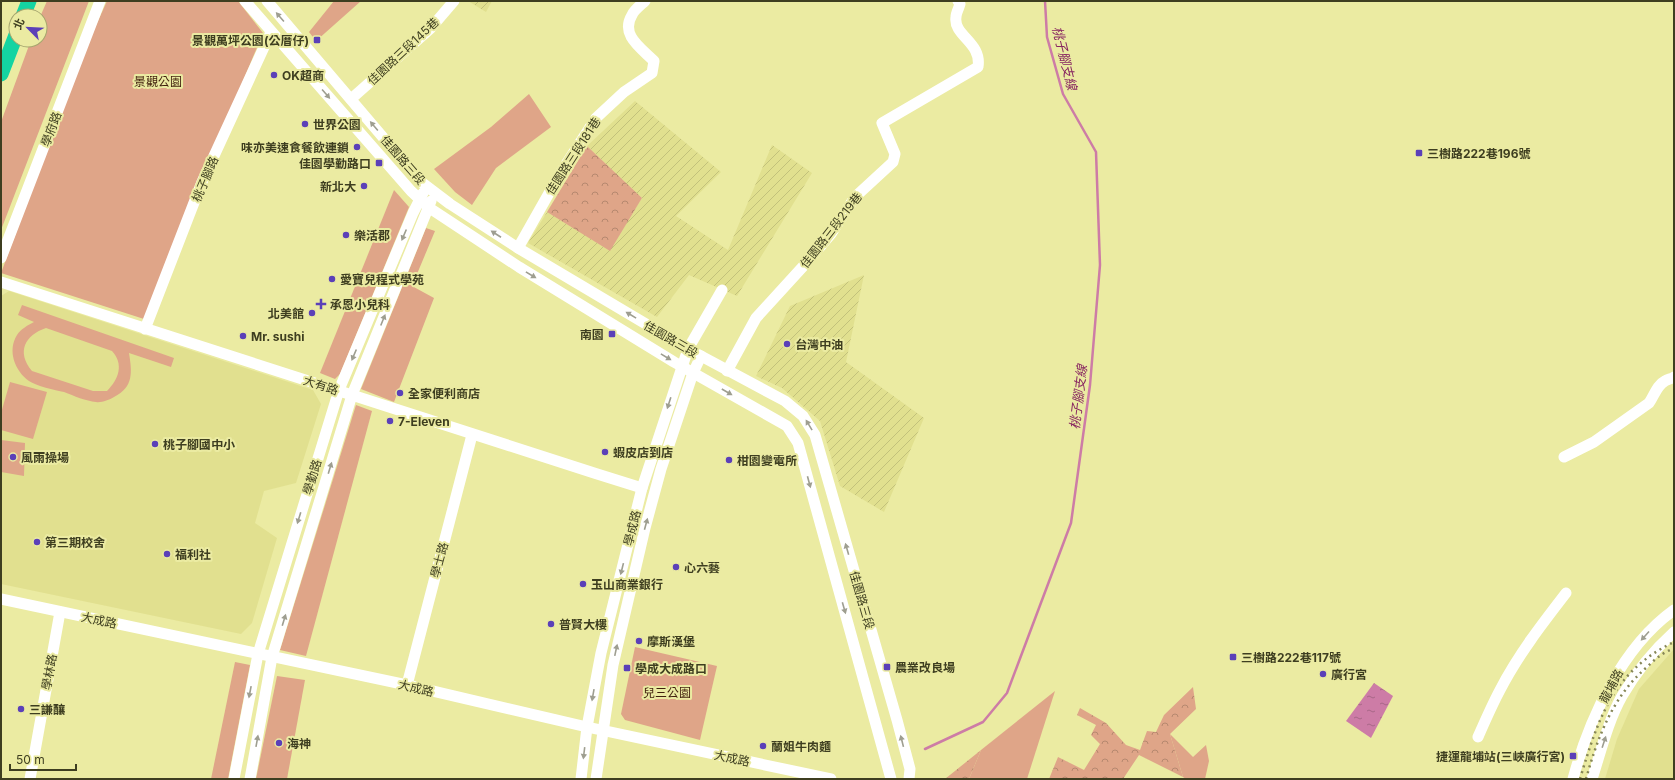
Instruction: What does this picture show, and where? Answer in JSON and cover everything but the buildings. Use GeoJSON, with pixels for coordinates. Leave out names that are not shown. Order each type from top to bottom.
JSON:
{"type":"FeatureCollection","features":[{"type":"Feature","properties":{"kind":"highway"},"geometry":{"type":"LineString","coordinates":[[1,74],[11,48]]}},
{"type":"Feature","properties":{"kind":"street","name":"學府路"},"geometry":{"type":"LineString","coordinates":[[1,258],[100,1]]}},
{"type":"Feature","properties":{"kind":"street","name":"佳園路三段"},"geometry":{"type":"LineString","coordinates":[[245,1],[419,199],[428,207],[519,267],[693,373],[787,426],[798,443],[891,779]]}},
{"type":"Feature","properties":{"kind":"street","name":"佳園路三段"},"geometry":{"type":"LineString","coordinates":[[267,1],[430,190],[518,248],[688,349],[786,401],[804,416],[815,435],[897,720],[910,770],[909,779]]}},
{"type":"Feature","properties":{"kind":"street","name":"佳園路三段145巷"},"geometry":{"type":"LineString","coordinates":[[351,99],[430,29],[454,1]]}},
{"type":"Feature","properties":{"kind":"street","name":"佳園路三段181巷"},"geometry":{"type":"LineString","coordinates":[[518,248],[561,172],[596,118],[624,92],[652,73],[654,61],[632,39],[628,27],[632,14],[645,1]]}},
{"type":"Feature","properties":{"kind":"street","name":"佳園路三段219巷"},"geometry":{"type":"LineString","coordinates":[[727,371],[756,318],[808,262],[826,240],[855,197],[893,162],[895,154],[882,122],[978,67],[978,53],[957,26],[956,17],[960,4],[958,1]]}},
{"type":"Feature","properties":{"kind":"street","name":"桃子腳路"},"geometry":{"type":"LineString","coordinates":[[145,329],[202,182],[272,32]]}},
{"type":"Feature","properties":{"kind":"street","name":"學勤路"},"geometry":{"type":"LineString","coordinates":[[234,779],[258,654],[339,390],[419,199],[430,190]]}},
{"type":"Feature","properties":{"kind":"street","name":"學勤路"},"geometry":{"type":"LineString","coordinates":[[250,779],[272,657],[352,395],[428,207],[430,190]]}},
{"type":"Feature","properties":{"kind":"street","name":"大有路"},"geometry":{"type":"LineString","coordinates":[[1,282],[339,390],[472,435],[642,488]]}},
{"type":"Feature","properties":{"kind":"street","name":"學成路"},"geometry":{"type":"LineString","coordinates":[[581,779],[588,727],[601,653],[642,488],[688,349],[722,290]]}},
{"type":"Feature","properties":{"kind":"street","name":"學成路"},"geometry":{"type":"LineString","coordinates":[[596,779],[602,730],[613,665],[645,528],[661,469],[693,373],[701,356]]}},
{"type":"Feature","properties":{"kind":"street"},"geometry":{"type":"LineString","coordinates":[[1564,457],[1594,442],[1649,402],[1655,395],[1657,388],[1664,381],[1674,377]]}},
{"type":"Feature","properties":{"kind":"street","name":"學士路"},"geometry":{"type":"LineString","coordinates":[[407,686],[472,435]]}},
{"type":"Feature","properties":{"kind":"street"},"geometry":{"type":"LineString","coordinates":[[1478,737],[1500,690],[1516,663],[1535,634],[1566,593]]}},
{"type":"Feature","properties":{"kind":"street","name":"大成路"},"geometry":{"type":"LineString","coordinates":[[1,599],[831,779]]}},
{"type":"Feature","properties":{"kind":"street","name":"龍埔路"},"geometry":{"type":"LineString","coordinates":[[1573,779],[1578,758],[1606,691],[1626,658],[1645,635],[1663,617],[1674,610]]}},
{"type":"Feature","properties":{"kind":"street","name":"學林路"},"geometry":{"type":"LineString","coordinates":[[30,779],[60,612]]}},
{"type":"Feature","properties":{"kind":"street","name":"龍埔路"},"geometry":{"type":"LineString","coordinates":[[1592,779],[1607,731],[1622,696],[1655,649],[1674,632]]}},
{"type":"Feature","properties":{"kind":"shaded area"},"geometry":{"type":"Polygon","coordinates":[[[468,1],[492,1],[486,12],[468,1]]]}},
{"type":"Feature","properties":{"kind":"shaded area"},"geometry":{"type":"Polygon","coordinates":[[[635,101],[721,172],[676,216],[728,250],[772,145],[812,173],[737,296],[689,275],[657,317],[528,243],[547,212],[610,250],[642,198],[587,146],[635,101]]]}},
{"type":"Feature","properties":{"kind":"shaded area"},"geometry":{"type":"Polygon","coordinates":[[[864,275],[846,362],[924,418],[884,512],[840,486],[820,421],[782,388],[756,376],[790,306],[864,275]]]}},
{"type":"Feature","properties":{"kind":"shaded area","name":"桃子腳國中小"},"geometry":{"type":"Polygon","coordinates":[[[9,291],[313,390],[321,404],[296,483],[264,491],[255,523],[277,538],[252,623],[241,634],[1,584],[1,296],[9,291]]]}},
{"type":"Feature","properties":{"kind":"shaded area"},"geometry":{"type":"Polygon","coordinates":[[[1674,649],[1674,779],[1605,779],[1617,739],[1639,689],[1674,649]]]}},
{"type":"Feature","properties":{"kind":"green space"},"geometry":{"type":"Polygon","coordinates":[[[47,1],[89,1],[1,230],[1,122],[28,48],[48,48],[48,8],[44,8],[47,1]]]}},
{"type":"Feature","properties":{"kind":"green space","name":"景觀公園"},"geometry":{"type":"Polygon","coordinates":[[[107,1],[238,1],[263,33],[144,319],[1,273],[84,52],[107,1]]]}},
{"type":"Feature","properties":{"kind":"green space"},"geometry":{"type":"Polygon","coordinates":[[[334,1],[361,1],[316,41],[309,32],[334,1]]]}},
{"type":"Feature","properties":{"kind":"green space"},"geometry":{"type":"Polygon","coordinates":[[[529,94],[551,127],[496,168],[472,205],[455,192],[434,169],[491,127],[529,94]]]}},
{"type":"Feature","properties":{"kind":"green space"},"geometry":{"type":"Polygon","coordinates":[[[587,146],[642,198],[610,251],[547,212],[587,146]]]}},
{"type":"Feature","properties":{"kind":"green space"},"geometry":{"type":"Polygon","coordinates":[[[394,190],[409,207],[340,374],[335,379],[320,373],[394,190]]]}},
{"type":"Feature","properties":{"kind":"green space"},"geometry":{"type":"Polygon","coordinates":[[[426,228],[435,231],[412,286],[434,298],[394,402],[361,389],[426,228]]]}},
{"type":"Feature","properties":{"kind":"green space"},"geometry":{"type":"Polygon","coordinates":[[[22,305],[174,358],[171,367],[129,353],[131,373],[125,389],[121,393],[105,401],[88,401],[64,392],[36,385],[24,377],[16,366],[14,360],[14,341],[20,331],[34,322],[18,315],[22,305]],[[46,328],[33,335],[28,340],[25,345],[24,357],[32,371],[93,391],[107,391],[115,382],[119,366],[116,356],[112,351],[46,328]]]}},
{"type":"Feature","properties":{"kind":"green space"},"geometry":{"type":"Polygon","coordinates":[[[10,382],[47,392],[33,439],[1,430],[1,413],[10,382]]]}},
{"type":"Feature","properties":{"kind":"green space"},"geometry":{"type":"Polygon","coordinates":[[[356,405],[372,411],[306,656],[280,650],[356,405]]]}},
{"type":"Feature","properties":{"kind":"green space","name":"風雨操場"},"geometry":{"type":"Polygon","coordinates":[[[1,440],[25,443],[24,476],[1,472],[1,440]]]}},
{"type":"Feature","properties":{"kind":"green space","name":"兒三公園"},"geometry":{"type":"Polygon","coordinates":[[[635,647],[717,666],[700,740],[625,720],[621,714],[635,647]]]}},
{"type":"Feature","properties":{"kind":"green space"},"geometry":{"type":"Polygon","coordinates":[[[235,662],[250,665],[228,779],[211,779],[235,662]]]}},
{"type":"Feature","properties":{"kind":"green space"},"geometry":{"type":"Polygon","coordinates":[[[277,676],[305,680],[287,779],[256,779],[277,676]]]}},
{"type":"Feature","properties":{"kind":"green space"},"geometry":{"type":"Polygon","coordinates":[[[1193,687],[1196,709],[1170,734],[1183,777],[1139,755],[1123,779],[1049,779],[1058,757],[1084,770],[1100,744],[1091,735],[1096,725],[1077,715],[1080,708],[1106,723],[1126,745],[1140,750],[1147,731],[1156,732],[1164,715],[1193,687]]]}},
{"type":"Feature","properties":{"kind":"green space"},"geometry":{"type":"Polygon","coordinates":[[[1055,691],[1027,779],[969,779],[981,750],[1055,691]]]}},
{"type":"Feature","properties":{"kind":"green space"},"geometry":{"type":"Polygon","coordinates":[[[1170,734],[1193,757],[1206,745],[1209,761],[1205,779],[1186,779],[1183,777],[1170,734]]]}},
{"type":"Feature","properties":{"kind":"green space"},"geometry":{"type":"Polygon","coordinates":[[[981,750],[969,779],[945,779],[981,750]]]}},
{"type":"Feature","properties":{"kind":"water"},"geometry":{"type":"Polygon","coordinates":[[[1374,683],[1393,696],[1371,738],[1346,721],[1374,683]]]}},
{"type":"Feature","properties":{"kind":"waterway","name":"桃子腳支線"},"geometry":{"type":"LineString","coordinates":[[925,749],[983,722],[1007,693],[1071,523],[1090,385],[1100,265],[1096,152],[1063,94],[1047,37],[1045,1]]}},
{"type":"Feature","properties":{"kind":"railway"},"geometry":{"type":"LineString","coordinates":[[1580,779],[1602,717],[1622,682],[1636,667],[1653,654],[1674,642]]}},
{"type":"Feature","properties":{"kind":"railway"},"geometry":{"type":"LineString","coordinates":[[1586,779],[1596,747],[1608,718],[1616,704],[1635,678],[1655,660],[1670,650]]}},
{"type":"Feature","properties":{"kind":"place","name":"景觀萬坪公園(公厝仔)"},"geometry":{"type":"Point","coordinates":[317,40]}},
{"type":"Feature","properties":{"kind":"place","name":"OK超商"},"geometry":{"type":"Point","coordinates":[274,75]}},
{"type":"Feature","properties":{"kind":"place","name":"世界公園"},"geometry":{"type":"Point","coordinates":[305,124]}},
{"type":"Feature","properties":{"kind":"place","name":"味亦美速食餐飲連鎖"},"geometry":{"type":"Point","coordinates":[357,147]}},
{"type":"Feature","properties":{"kind":"place","name":"三樹路222巷196號"},"geometry":{"type":"Point","coordinates":[1419,153]}},
{"type":"Feature","properties":{"kind":"place","name":"佳園學勤路口"},"geometry":{"type":"Point","coordinates":[379,163]}},
{"type":"Feature","properties":{"kind":"place","name":"新北大"},"geometry":{"type":"Point","coordinates":[364,186]}},
{"type":"Feature","properties":{"kind":"place","name":"樂活郡"},"geometry":{"type":"Point","coordinates":[346,235]}},
{"type":"Feature","properties":{"kind":"place","name":"愛寶兒程式學苑"},"geometry":{"type":"Point","coordinates":[332,279]}},
{"type":"Feature","properties":{"kind":"place","name":"承恩小兒科"},"geometry":{"type":"Point","coordinates":[321,304]}},
{"type":"Feature","properties":{"kind":"place","name":"北美館"},"geometry":{"type":"Point","coordinates":[312,313]}},
{"type":"Feature","properties":{"kind":"place","name":"南園"},"geometry":{"type":"Point","coordinates":[612,334]}},
{"type":"Feature","properties":{"kind":"place","name":"Mr. sushi"},"geometry":{"type":"Point","coordinates":[243,336]}},
{"type":"Feature","properties":{"kind":"place","name":"台灣中油"},"geometry":{"type":"Point","coordinates":[787,344]}},
{"type":"Feature","properties":{"kind":"place","name":"全家便利商店"},"geometry":{"type":"Point","coordinates":[400,393]}},
{"type":"Feature","properties":{"kind":"place","name":"7-Eleven"},"geometry":{"type":"Point","coordinates":[390,421]}},
{"type":"Feature","properties":{"kind":"place","name":"桃子腳國中小"},"geometry":{"type":"Point","coordinates":[155,444]}},
{"type":"Feature","properties":{"kind":"place","name":"蝦皮店到店"},"geometry":{"type":"Point","coordinates":[605,452]}},
{"type":"Feature","properties":{"kind":"place","name":"風雨操場"},"geometry":{"type":"Point","coordinates":[13,457]}},
{"type":"Feature","properties":{"kind":"place","name":"柑園變電所"},"geometry":{"type":"Point","coordinates":[729,460]}},
{"type":"Feature","properties":{"kind":"place","name":"第三期校舍"},"geometry":{"type":"Point","coordinates":[37,542]}},
{"type":"Feature","properties":{"kind":"place","name":"福利社"},"geometry":{"type":"Point","coordinates":[167,554]}},
{"type":"Feature","properties":{"kind":"place","name":"心六藝"},"geometry":{"type":"Point","coordinates":[676,567]}},
{"type":"Feature","properties":{"kind":"place","name":"玉山商業銀行"},"geometry":{"type":"Point","coordinates":[583,584]}},
{"type":"Feature","properties":{"kind":"place","name":"普賢大樓"},"geometry":{"type":"Point","coordinates":[551,624]}},
{"type":"Feature","properties":{"kind":"place","name":"摩斯漢堡"},"geometry":{"type":"Point","coordinates":[639,641]}},
{"type":"Feature","properties":{"kind":"place","name":"三樹路222巷117號"},"geometry":{"type":"Point","coordinates":[1233,657]}},
{"type":"Feature","properties":{"kind":"place","name":"農業改良場"},"geometry":{"type":"Point","coordinates":[887,667]}},
{"type":"Feature","properties":{"kind":"place","name":"學成大成路口"},"geometry":{"type":"Point","coordinates":[627,668]}},
{"type":"Feature","properties":{"kind":"place","name":"廣行宮"},"geometry":{"type":"Point","coordinates":[1323,674]}},
{"type":"Feature","properties":{"kind":"place","name":"三謙釀"},"geometry":{"type":"Point","coordinates":[21,709]}},
{"type":"Feature","properties":{"kind":"place","name":"海神"},"geometry":{"type":"Point","coordinates":[279,743]}},
{"type":"Feature","properties":{"kind":"place","name":"蘭姐牛肉麵"},"geometry":{"type":"Point","coordinates":[763,746]}},
{"type":"Feature","properties":{"kind":"place","name":"捷運龍埔站(三峽廣行宮)"},"geometry":{"type":"Point","coordinates":[1573,756]}}]}
